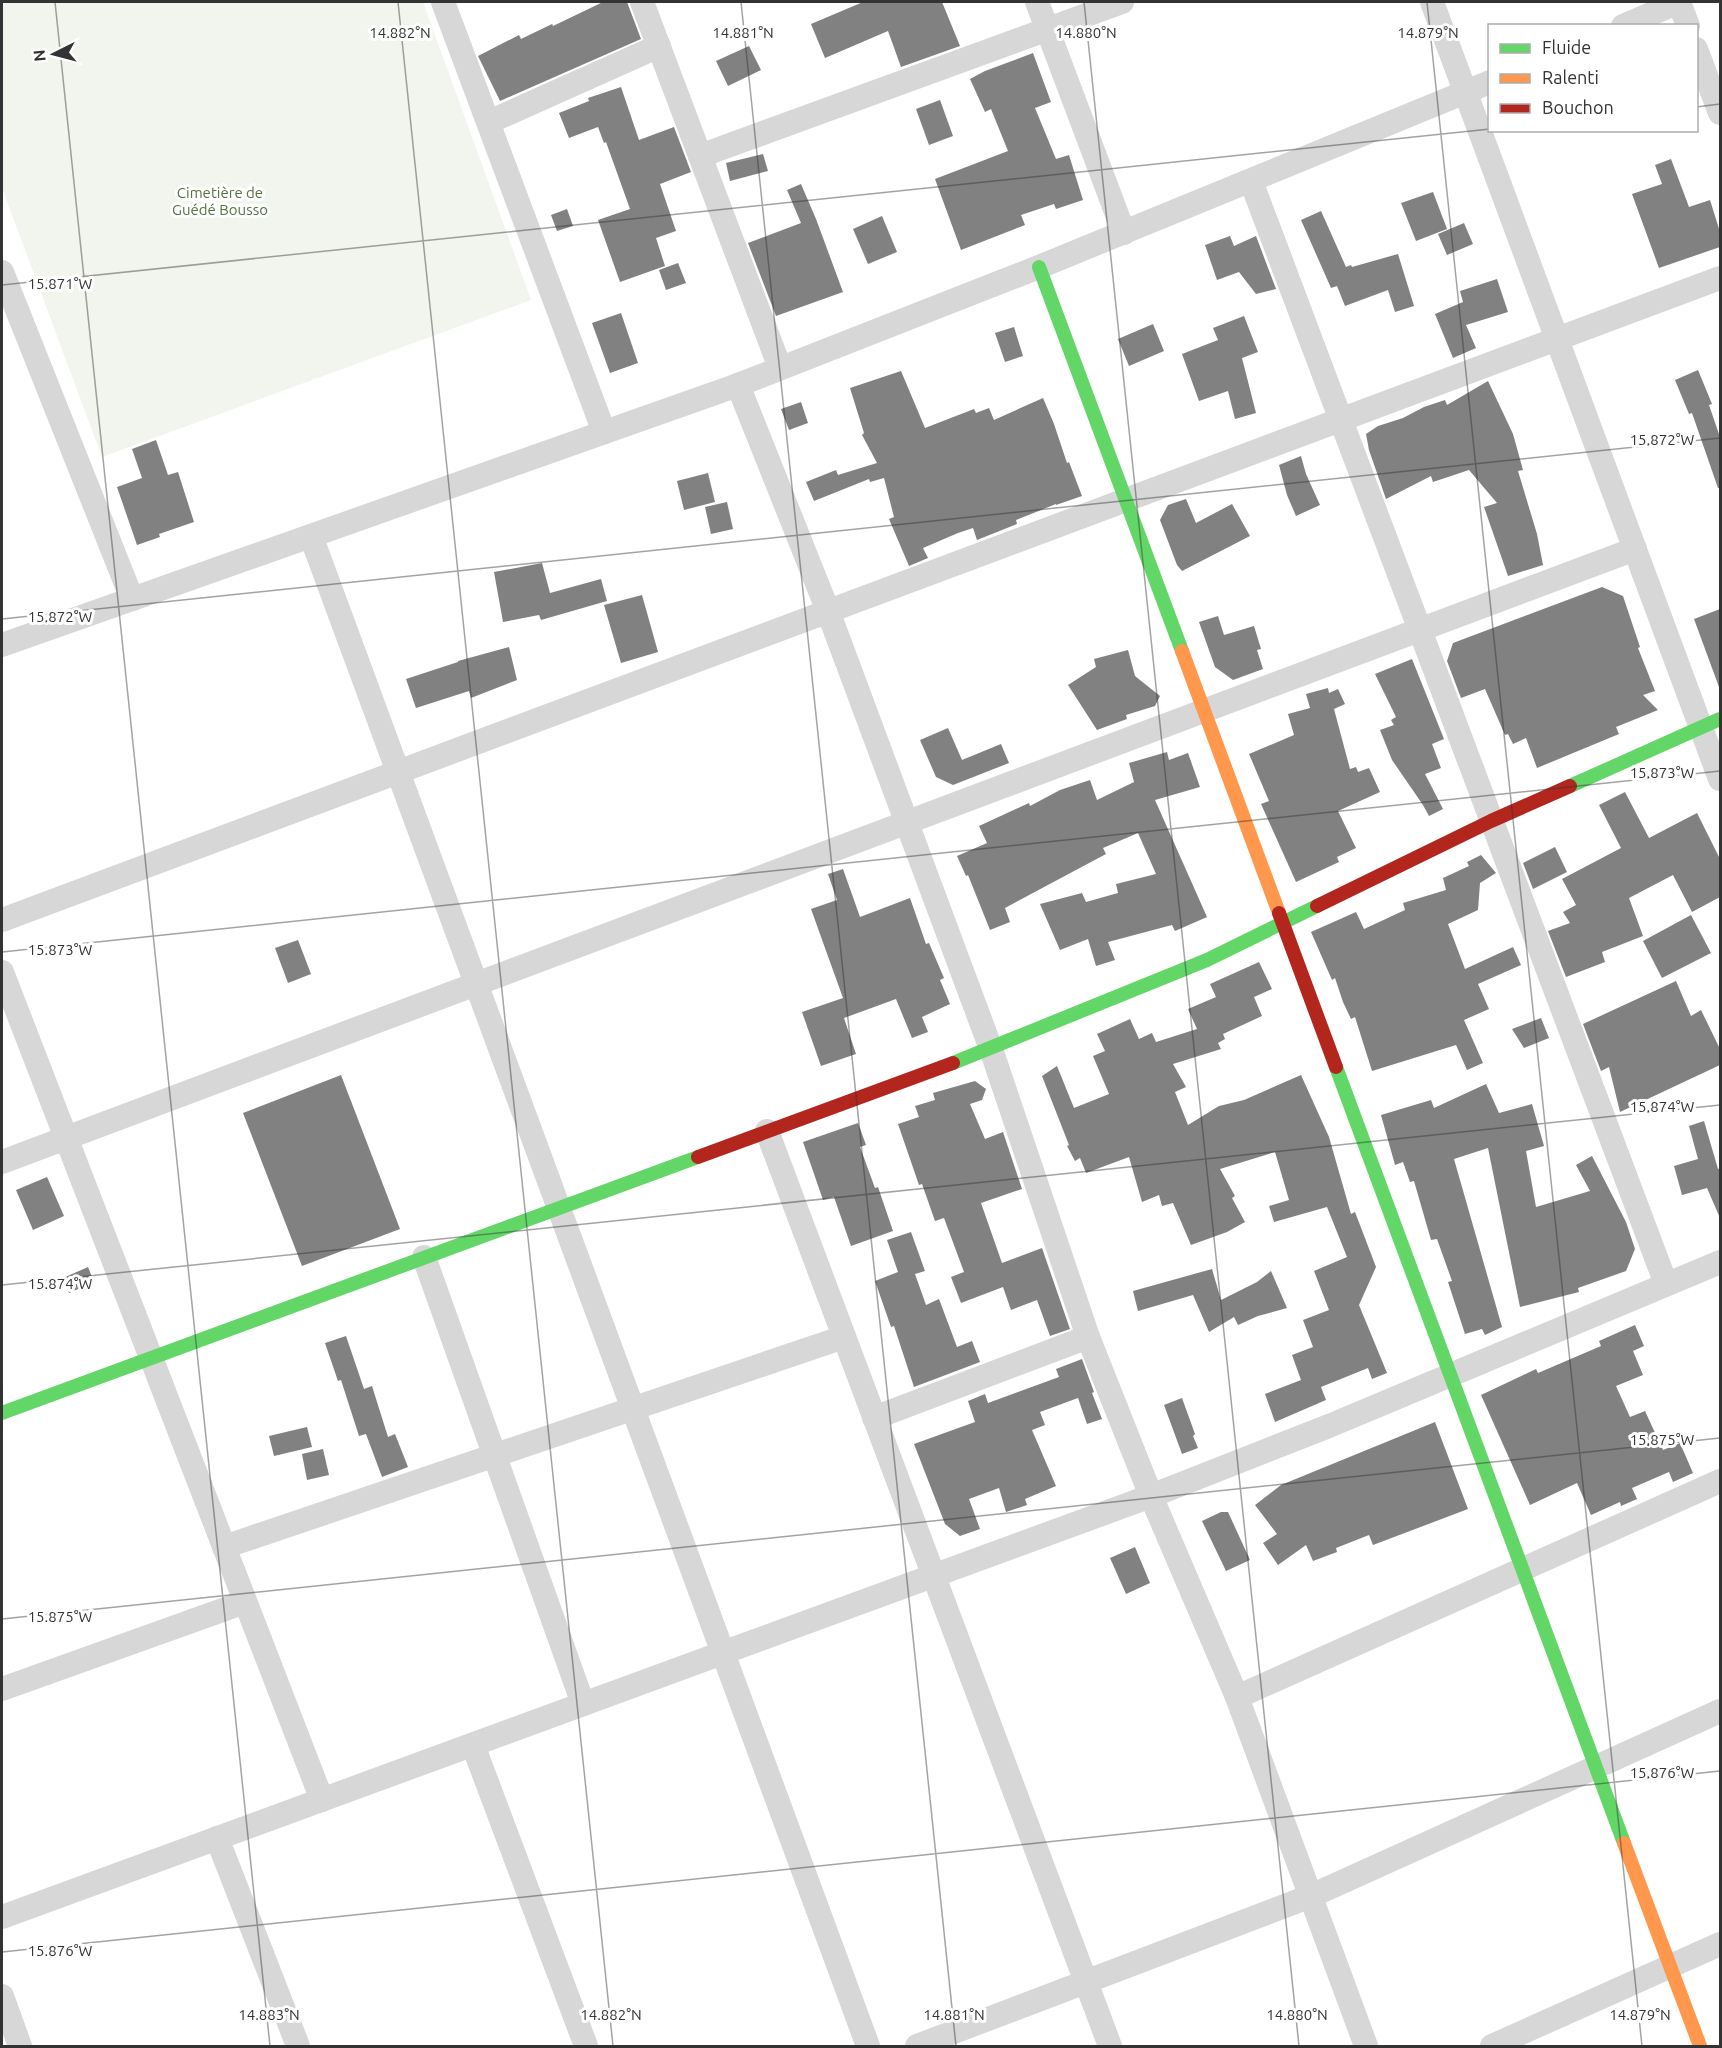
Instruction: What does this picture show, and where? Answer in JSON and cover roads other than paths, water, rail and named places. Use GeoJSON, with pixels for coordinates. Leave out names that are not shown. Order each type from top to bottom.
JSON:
{"type":"FeatureCollection","features":[{"type":"Feature","properties":{"kind":"street"},"geometry":{"type":"LineString","coordinates":[[443,2],[604,432]]}},
{"type":"Feature","properties":{"kind":"street"},"geometry":{"type":"LineString","coordinates":[[642,2],[780,368]]}},
{"type":"Feature","properties":{"kind":"street"},"geometry":{"type":"LineString","coordinates":[[1037,2],[1124,232]]}},
{"type":"Feature","properties":{"kind":"street"},"geometry":{"type":"LineString","coordinates":[[700,156],[1122,2]]}},
{"type":"Feature","properties":{"kind":"street"},"geometry":{"type":"LineString","coordinates":[[1432,2],[1635,549],[1711,723],[1720,779]]}},
{"type":"Feature","properties":{"kind":"street"},"geometry":{"type":"LineString","coordinates":[[1628,24],[1679,2],[1687,24]]}},
{"type":"Feature","properties":{"kind":"street"},"geometry":{"type":"LineString","coordinates":[[489,122],[659,46]]}},
{"type":"Feature","properties":{"kind":"street"},"geometry":{"type":"LineString","coordinates":[[1698,54],[1720,113]]}},
{"type":"Feature","properties":{"kind":"street"},"geometry":{"type":"LineString","coordinates":[[2,645],[738,385],[1039,267],[1488,83]]}},
{"type":"Feature","properties":{"kind":"street"},"geometry":{"type":"LineString","coordinates":[[1251,181],[1666,1284]]}},
{"type":"Feature","properties":{"kind":"street"},"geometry":{"type":"LineString","coordinates":[[1039,267],[1700,2046]]}},
{"type":"Feature","properties":{"kind":"street"},"geometry":{"type":"LineString","coordinates":[[2,920],[1720,278]]}},
{"type":"Feature","properties":{"kind":"street"},"geometry":{"type":"LineString","coordinates":[[3,283],[132,599]]}},
{"type":"Feature","properties":{"kind":"street"},"geometry":{"type":"LineString","coordinates":[[738,385],[828,611],[991,1049],[1088,1337],[1151,1496],[1237,1697],[1366,2046]]}},
{"type":"Feature","properties":{"kind":"street"},"geometry":{"type":"LineString","coordinates":[[311,536],[868,2046]]}},
{"type":"Feature","properties":{"kind":"street"},"geometry":{"type":"LineString","coordinates":[[2,1162],[1635,549]]}},
{"type":"Feature","properties":{"kind":"street"},"geometry":{"type":"LineString","coordinates":[[2,1413],[991,1049],[1207,960],[1491,821],[1711,723]]}},
{"type":"Feature","properties":{"kind":"street"},"geometry":{"type":"LineString","coordinates":[[2,972],[322,1800]]}},
{"type":"Feature","properties":{"kind":"street"},"geometry":{"type":"LineString","coordinates":[[767,1131],[1110,2046]]}},
{"type":"Feature","properties":{"kind":"street"},"geometry":{"type":"LineString","coordinates":[[424,1257],[583,1704]]}},
{"type":"Feature","properties":{"kind":"street"},"geometry":{"type":"LineString","coordinates":[[2,1917],[1151,1496],[1451,1375],[1720,1262]]}},
{"type":"Feature","properties":{"kind":"street"},"geometry":{"type":"LineString","coordinates":[[224,1547],[844,1337]]}},
{"type":"Feature","properties":{"kind":"street"},"geometry":{"type":"LineString","coordinates":[[874,1418],[1088,1337]]}},
{"type":"Feature","properties":{"kind":"street"},"geometry":{"type":"LineString","coordinates":[[1237,1697],[1720,1481]]}},
{"type":"Feature","properties":{"kind":"street"},"geometry":{"type":"LineString","coordinates":[[2,1689],[245,1602]]}},
{"type":"Feature","properties":{"kind":"street"},"geometry":{"type":"LineString","coordinates":[[917,2046],[1311,1896],[1720,1711]]}},
{"type":"Feature","properties":{"kind":"street"},"geometry":{"type":"LineString","coordinates":[[473,1744],[585,2046]]}},
{"type":"Feature","properties":{"kind":"street"},"geometry":{"type":"LineString","coordinates":[[217,1839],[298,2046]]}},
{"type":"Feature","properties":{"kind":"street"},"geometry":{"type":"LineString","coordinates":[[1492,2046],[1720,1944]]}},
{"type":"Feature","properties":{"kind":"street"},"geometry":{"type":"LineString","coordinates":[[2,1996],[20,2046]]}},
{"type":"Feature","properties":{"kind":"park label","name":"Cimetière de Guédé Bousso"},"geometry":{"type":"Point","coordinates":[220,202]}}]}
